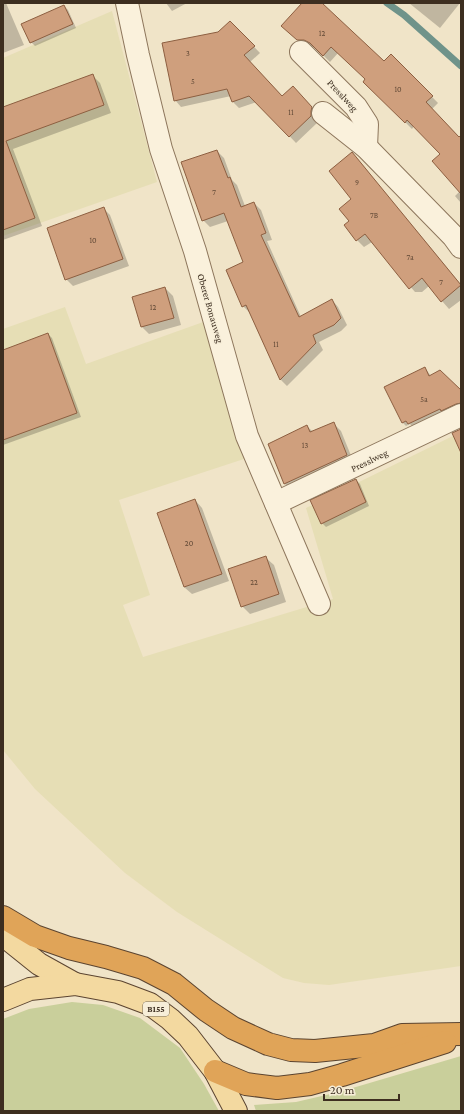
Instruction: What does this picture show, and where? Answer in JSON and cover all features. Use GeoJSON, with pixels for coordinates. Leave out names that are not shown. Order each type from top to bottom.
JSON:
{"type":"FeatureCollection","features":[{"type":"Feature","properties":{"kind":"highway"},"geometry":{"type":"LineString","coordinates":[[3,917],[35,936],[69,948],[143,968],[174,984],[206,1010],[233,1028],[268,1044],[291,1050],[315,1051],[374,1045],[402,1036],[461,1036]]}},
{"type":"Feature","properties":{"kind":"highway"},"geometry":{"type":"LineString","coordinates":[[215,1071],[246,1084],[277,1088],[310,1084],[461,1036]]}},
{"type":"Feature","properties":{"kind":"main road","name":"B155"},"geometry":{"type":"LineString","coordinates":[[3,935],[39,964],[75,984]]}},
{"type":"Feature","properties":{"kind":"main road","name":"B155"},"geometry":{"type":"LineString","coordinates":[[3,1000],[30,989],[75,984],[118,992],[150,1004],[188,1036],[215,1071],[236,1111]]}},
{"type":"Feature","properties":{"kind":"street","name":"Oberer Bonauweg"},"geometry":{"type":"LineString","coordinates":[[127,3],[161,149],[195,251],[247,436],[319,604]]}},
{"type":"Feature","properties":{"kind":"street","name":"Presslweg"},"geometry":{"type":"LineString","coordinates":[[302,52],[356,107],[367,124],[366,147]]}},
{"type":"Feature","properties":{"kind":"street"},"geometry":{"type":"LineString","coordinates":[[323,112],[366,147],[453,236],[461,247]]}},
{"type":"Feature","properties":{"kind":"street","name":"Presslweg"},"geometry":{"type":"LineString","coordinates":[[276,503],[461,415]]}},
{"type":"Feature","properties":{"kind":"shaded area"},"geometry":{"type":"Polygon","coordinates":[[[112,11],[157,182],[3,236],[3,58],[112,11]]]}},
{"type":"Feature","properties":{"kind":"shaded area"},"geometry":{"type":"Polygon","coordinates":[[[65,307],[86,364],[206,321],[247,458],[119,500],[150,595],[123,605],[143,657],[333,599],[306,508],[461,432],[461,966],[329,985],[304,983],[283,978],[177,912],[125,873],[35,789],[3,750],[3,329],[65,307]]]}},
{"type":"Feature","properties":{"kind":"green space"},"geometry":{"type":"Polygon","coordinates":[[[72,1002],[103,1005],[140,1018],[180,1048],[204,1084],[219,1111],[3,1111],[3,1019],[29,1009],[72,1002]]]}},
{"type":"Feature","properties":{"kind":"green space"},"geometry":{"type":"Polygon","coordinates":[[[461,1056],[461,1111],[256,1111],[254,1105],[296,1102],[339,1092],[461,1056]]]}},
{"type":"Feature","properties":{"kind":"building"},"geometry":{"type":"Polygon","coordinates":[[[302,3],[322,3],[384,61],[391,54],[433,96],[426,102],[459,137],[461,135],[461,194],[432,161],[440,154],[407,120],[405,123],[363,82],[365,79],[331,47],[323,56],[310,43],[304,40],[297,40],[281,26],[302,3]]]}},
{"type":"Feature","properties":{"kind":"building"},"geometry":{"type":"Polygon","coordinates":[[[64,5],[73,24],[30,43],[21,24],[64,5]]]}},
{"type":"Feature","properties":{"kind":"building"},"geometry":{"type":"Polygon","coordinates":[[[230,21],[255,46],[244,55],[282,96],[293,86],[312,107],[311,116],[289,137],[249,96],[232,102],[227,89],[174,101],[162,43],[218,32],[230,21]]]}},
{"type":"Feature","properties":{"kind":"building"},"geometry":{"type":"Polygon","coordinates":[[[93,74],[104,105],[6,141],[35,218],[3,230],[3,107],[93,74]]]}},
{"type":"Feature","properties":{"kind":"building"},"geometry":{"type":"Polygon","coordinates":[[[217,150],[228,178],[230,177],[241,207],[254,202],[266,233],[261,235],[299,317],[332,299],[341,318],[334,325],[313,335],[316,343],[280,380],[246,305],[242,307],[226,270],[243,262],[224,213],[202,221],[181,162],[217,150]]]}},
{"type":"Feature","properties":{"kind":"building"},"geometry":{"type":"Polygon","coordinates":[[[352,152],[461,285],[441,302],[422,278],[409,289],[365,234],[356,241],[344,225],[349,221],[339,209],[351,199],[329,171],[352,152]]]}},
{"type":"Feature","properties":{"kind":"building"},"geometry":{"type":"Polygon","coordinates":[[[104,207],[123,259],[65,280],[47,228],[104,207]]]}},
{"type":"Feature","properties":{"kind":"building"},"geometry":{"type":"Polygon","coordinates":[[[165,287],[174,318],[141,327],[132,297],[165,287]]]}},
{"type":"Feature","properties":{"kind":"building"},"geometry":{"type":"Polygon","coordinates":[[[48,333],[77,413],[3,440],[3,350],[48,333]]]}},
{"type":"Feature","properties":{"kind":"building"},"geometry":{"type":"Polygon","coordinates":[[[425,367],[429,376],[440,370],[461,390],[461,403],[441,411],[440,409],[408,424],[406,421],[402,423],[384,387],[425,367]]]}},
{"type":"Feature","properties":{"kind":"building"},"geometry":{"type":"Polygon","coordinates":[[[334,422],[347,455],[284,484],[268,444],[307,425],[310,432],[334,422]]]}},
{"type":"Feature","properties":{"kind":"building"},"geometry":{"type":"Polygon","coordinates":[[[461,429],[461,453],[452,433],[461,429]]]}},
{"type":"Feature","properties":{"kind":"building"},"geometry":{"type":"Polygon","coordinates":[[[356,479],[366,502],[321,524],[310,500],[356,479]]]}},
{"type":"Feature","properties":{"kind":"building"},"geometry":{"type":"Polygon","coordinates":[[[195,499],[222,574],[184,587],[157,513],[195,499]]]}},
{"type":"Feature","properties":{"kind":"building"},"geometry":{"type":"Polygon","coordinates":[[[266,556],[279,594],[241,607],[228,569],[266,556]]]}},
{"type":"Feature","properties":{"kind":"waterway"},"geometry":{"type":"LineString","coordinates":[[387,3],[404,15],[461,66]]}}]}
